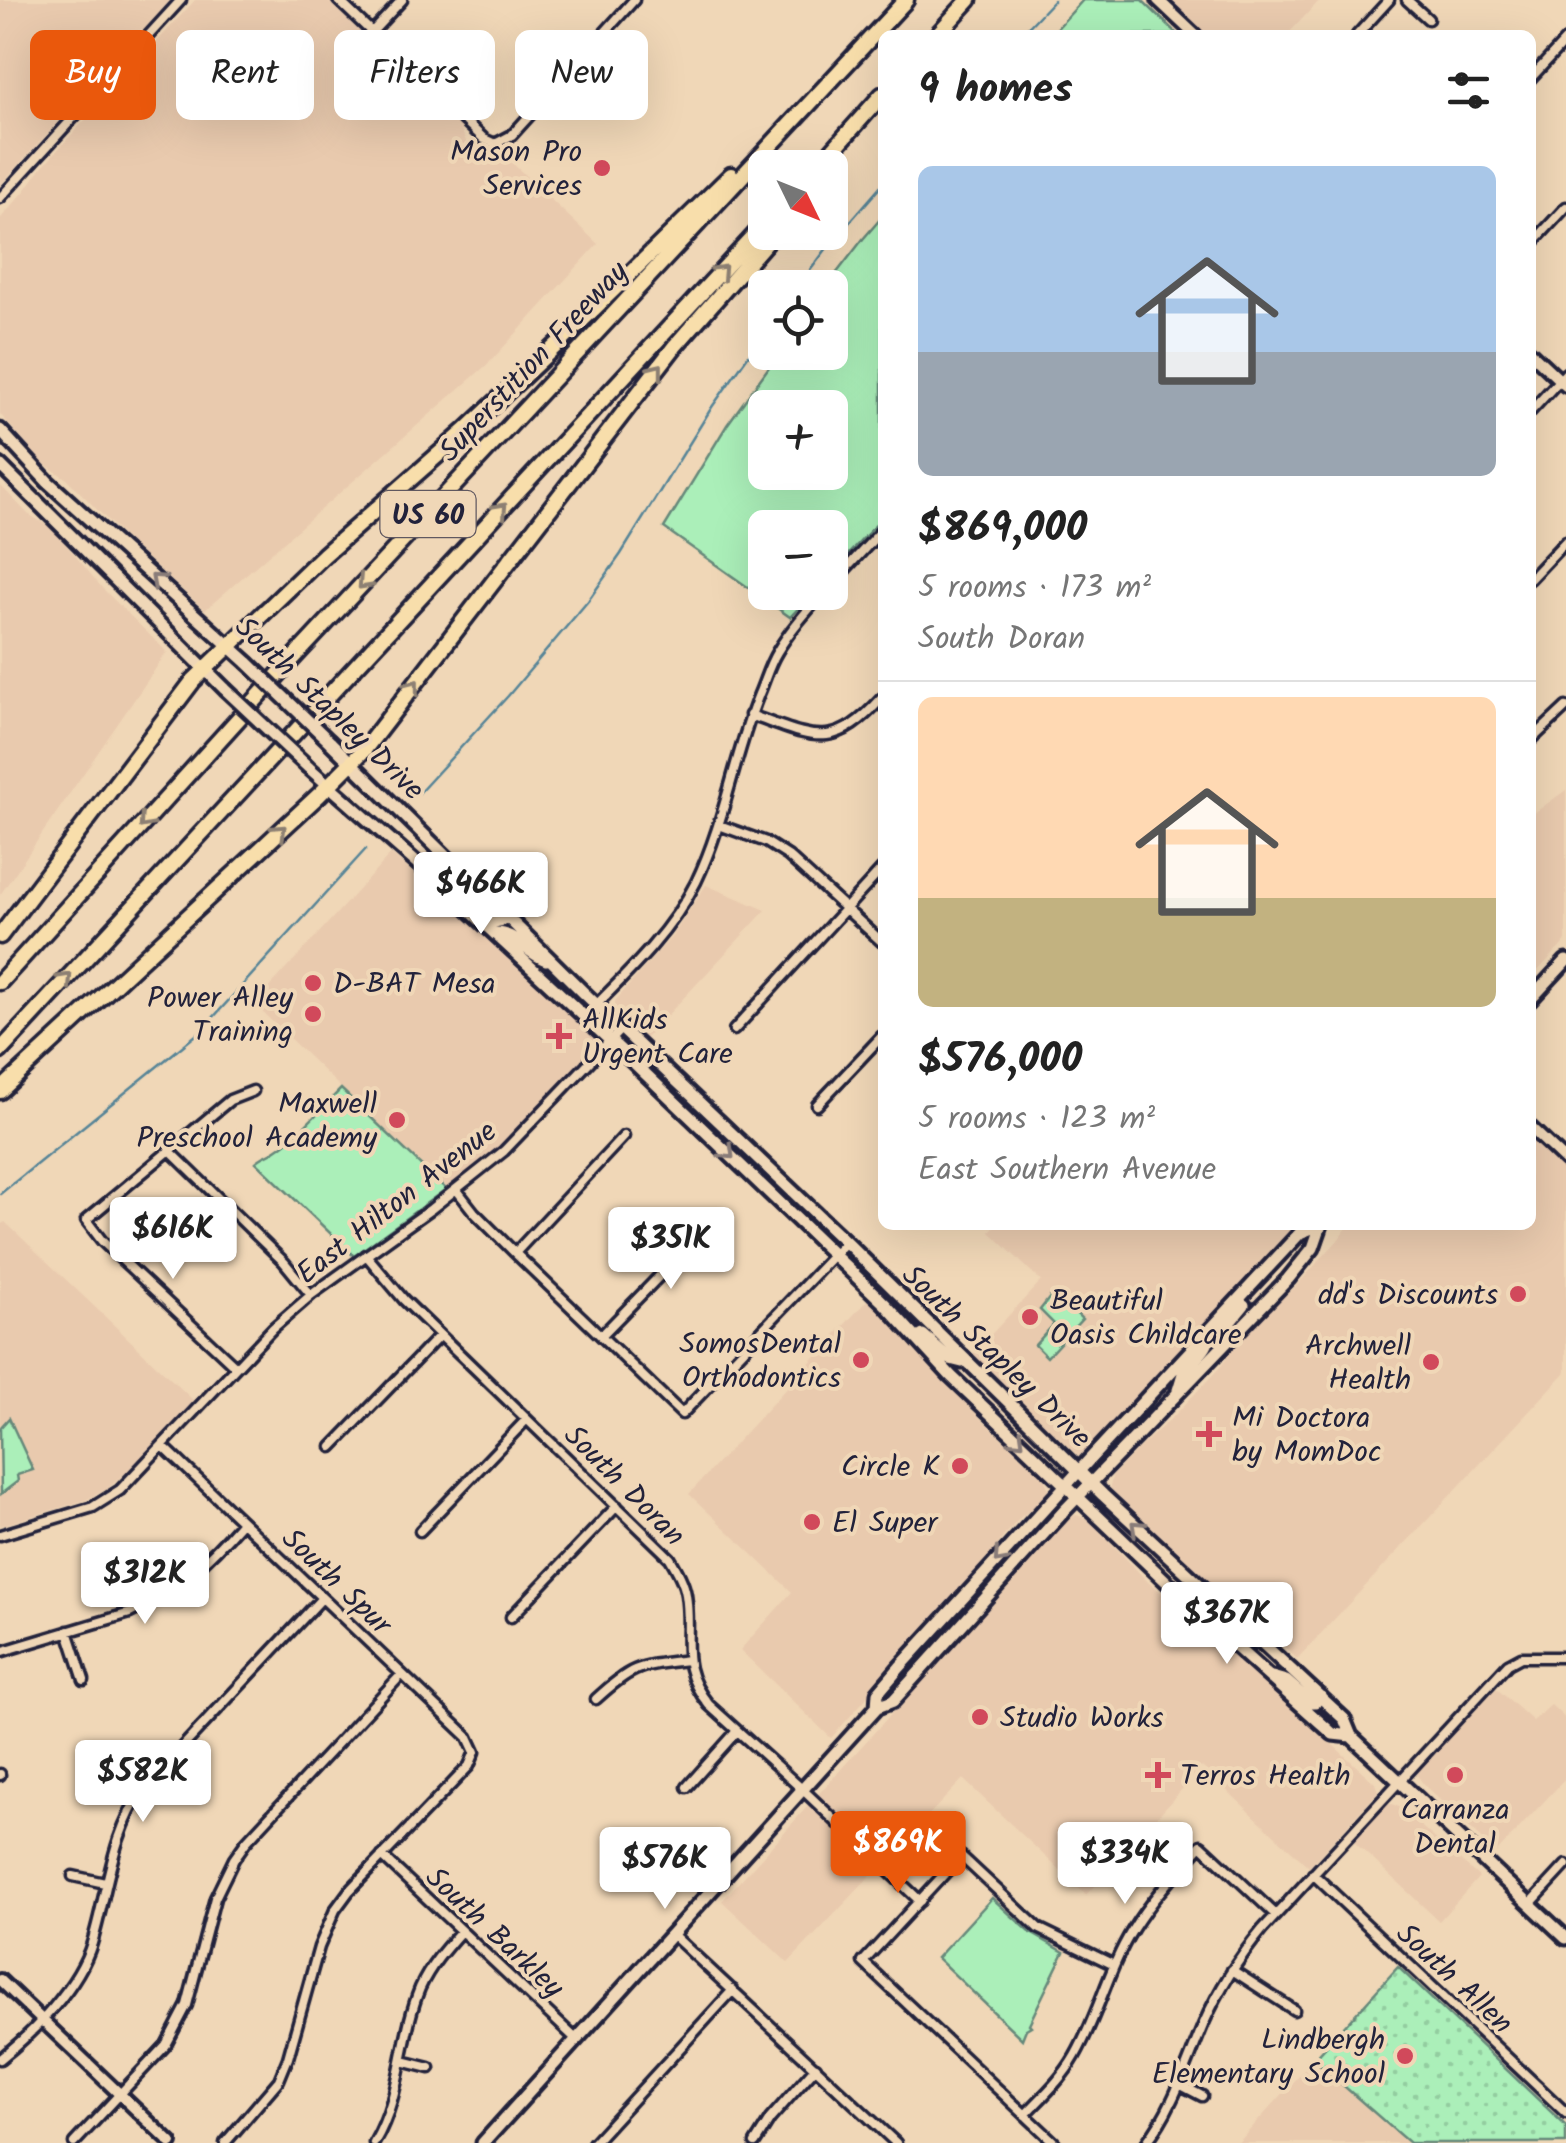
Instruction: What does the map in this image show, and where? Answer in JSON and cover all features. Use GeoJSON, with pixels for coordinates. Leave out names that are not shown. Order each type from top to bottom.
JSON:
{"type":"FeatureCollection","features":[{"type":"Feature","properties":{"kind":"highway","name":"Superstition Freeway"},"geometry":{"type":"LineString","coordinates":[[0,982],[274,680],[906,0]]}},
{"type":"Feature","properties":{"kind":"highway"},"geometry":{"type":"LineString","coordinates":[[942,30],[969,0]]}},
{"type":"Feature","properties":{"kind":"highway"},"geometry":{"type":"LineString","coordinates":[[0,936],[193,681],[324,555],[520,379],[859,50]]}},
{"type":"Feature","properties":{"kind":"highway"},"geometry":{"type":"LineString","coordinates":[[833,150],[878,99]]}},
{"type":"Feature","properties":{"kind":"highway","name":"US 60"},"geometry":{"type":"LineString","coordinates":[[0,1051],[748,242]]}},
{"type":"Feature","properties":{"kind":"highway"},"geometry":{"type":"LineString","coordinates":[[0,1091],[352,762],[675,346],[758,250]]}},
{"type":"Feature","properties":{"kind":"main road","name":"South Stapley Drive"},"geometry":{"type":"LineString","coordinates":[[0,430],[48,482],[352,762],[596,1005],[846,1242],[1092,1484],[1321,1696],[1344,1719],[1351,1736],[1566,1938]]}},
{"type":"Feature","properties":{"kind":"main road","name":"South Stapley Drive"},"geometry":{"type":"LineString","coordinates":[[0,465],[225,689],[494,933],[834,1254],[951,1376],[1214,1627],[1333,1734],[1351,1736]]}},
{"type":"Feature","properties":{"kind":"main road"},"geometry":{"type":"LineString","coordinates":[[453,896],[464,896],[495,922],[508,919]]}},
{"type":"Feature","properties":{"kind":"main road"},"geometry":{"type":"LineString","coordinates":[[494,933],[506,934],[534,956],[552,962]]}},
{"type":"Feature","properties":{"kind":"main road"},"geometry":{"type":"LineString","coordinates":[[1536,994],[1566,961]]}},
{"type":"Feature","properties":{"kind":"main road"},"geometry":{"type":"LineString","coordinates":[[877,1707],[878,1693],[937,1626],[1266,1270],[1300,1234],[1309,1230]]}},
{"type":"Feature","properties":{"kind":"main road"},"geometry":{"type":"LineString","coordinates":[[483,2143],[877,1707],[893,1701],[1078,1498],[1288,1279],[1313,1248],[1318,1230]]}},
{"type":"Feature","properties":{"kind":"main road"},"geometry":{"type":"LineString","coordinates":[[1224,1346],[1220,1334],[1260,1288],[1266,1270]]}},
{"type":"Feature","properties":{"kind":"main road"},"geometry":{"type":"LineString","coordinates":[[1178,1394],[1182,1375],[1206,1348],[1209,1332]]}},
{"type":"Feature","properties":{"kind":"main road"},"geometry":{"type":"LineString","coordinates":[[918,1338],[924,1335],[950,1359],[966,1362]]}},
{"type":"Feature","properties":{"kind":"main road"},"geometry":{"type":"LineString","coordinates":[[1181,1595],[1198,1601],[1216,1615],[1225,1616],[1228,1612]]}},
{"type":"Feature","properties":{"kind":"main road"},"geometry":{"type":"LineString","coordinates":[[1214,1627],[1222,1624],[1244,1640],[1261,1643]]}},
{"type":"Feature","properties":{"kind":"main road"},"geometry":{"type":"LineString","coordinates":[[910,1681],[938,1634],[937,1626]]}},
{"type":"Feature","properties":{"kind":"main road"},"geometry":{"type":"LineString","coordinates":[[1268,1676],[1286,1681],[1310,1702],[1321,1696]]}},
{"type":"Feature","properties":{"kind":"street"},"geometry":{"type":"LineString","coordinates":[[0,198],[181,0]]}},
{"type":"Feature","properties":{"kind":"street"},"geometry":{"type":"LineString","coordinates":[[338,0],[370,30]]}},
{"type":"Feature","properties":{"kind":"street"},"geometry":{"type":"LineString","coordinates":[[374,30],[402,0]]}},
{"type":"Feature","properties":{"kind":"street"},"geometry":{"type":"LineString","coordinates":[[464,120],[495,144],[512,134],[634,0]]}},
{"type":"Feature","properties":{"kind":"street"},"geometry":{"type":"LineString","coordinates":[[1158,0],[1190,30]]}},
{"type":"Feature","properties":{"kind":"street"},"geometry":{"type":"LineString","coordinates":[[1362,30],[1389,0]]}},
{"type":"Feature","properties":{"kind":"street"},"geometry":{"type":"LineString","coordinates":[[1407,0],[1428,19]]}},
{"type":"Feature","properties":{"kind":"street"},"geometry":{"type":"LineString","coordinates":[[1536,72],[1566,40]]}},
{"type":"Feature","properties":{"kind":"street"},"geometry":{"type":"LineString","coordinates":[[1536,240],[1566,208]]}},
{"type":"Feature","properties":{"kind":"street"},"geometry":{"type":"LineString","coordinates":[[1536,357],[1564,380],[1536,406]]}},
{"type":"Feature","properties":{"kind":"street"},"geometry":{"type":"LineString","coordinates":[[848,567],[878,534]]}},
{"type":"Feature","properties":{"kind":"street"},"geometry":{"type":"LineString","coordinates":[[1536,573],[1566,541]]}},
{"type":"Feature","properties":{"kind":"street"},"geometry":{"type":"LineString","coordinates":[[584,1017],[640,960],[694,884],[718,825],[750,715],[775,655],[808,610]]}},
{"type":"Feature","properties":{"kind":"street"},"geometry":{"type":"LineString","coordinates":[[750,715],[809,736],[836,735],[867,715],[878,703]]}},
{"type":"Feature","properties":{"kind":"street"},"geometry":{"type":"LineString","coordinates":[[1536,735],[1566,707]]}},
{"type":"Feature","properties":{"kind":"street"},"geometry":{"type":"LineString","coordinates":[[718,825],[778,849],[878,938]]}},
{"type":"Feature","properties":{"kind":"street"},"geometry":{"type":"LineString","coordinates":[[734,1030],[878,874]]}},
{"type":"Feature","properties":{"kind":"street","name":"East Hilton Avenue"},"geometry":{"type":"LineString","coordinates":[[0,1535],[93,1507],[120,1490],[273,1328],[504,1151],[621,1028]]}},
{"type":"Feature","properties":{"kind":"street"},"geometry":{"type":"LineString","coordinates":[[817,1106],[878,1040]]}},
{"type":"Feature","properties":{"kind":"street"},"geometry":{"type":"LineString","coordinates":[[236,1368],[102,1241],[86,1220],[230,1100],[253,1090]]}},
{"type":"Feature","properties":{"kind":"street"},"geometry":{"type":"LineString","coordinates":[[1536,1133],[1566,1161]]}},
{"type":"Feature","properties":{"kind":"street"},"geometry":{"type":"LineString","coordinates":[[514,1253],[624,1136]]}},
{"type":"Feature","properties":{"kind":"street"},"geometry":{"type":"LineString","coordinates":[[170,1150],[284,1262],[312,1295]]}},
{"type":"Feature","properties":{"kind":"street"},"geometry":{"type":"LineString","coordinates":[[456,1190],[514,1253],[682,1414],[846,1242]]}},
{"type":"Feature","properties":{"kind":"street"},"geometry":{"type":"LineString","coordinates":[[601,1336],[714,1222]]}},
{"type":"Feature","properties":{"kind":"street","name":"South Doran"},"geometry":{"type":"LineString","coordinates":[[366,1255],[440,1336],[661,1548],[686,1591],[688,1660],[699,1693],[920,1901]]}},
{"type":"Feature","properties":{"kind":"street"},"geometry":{"type":"LineString","coordinates":[[332,1447],[440,1336]]}},
{"type":"Feature","properties":{"kind":"street"},"geometry":{"type":"LineString","coordinates":[[420,1531],[526,1420]]}},
{"type":"Feature","properties":{"kind":"street","name":"South Spur"},"geometry":{"type":"LineString","coordinates":[[163,1446],[468,1737],[476,1752],[469,1766],[382,1856]]}},
{"type":"Feature","properties":{"kind":"street"},"geometry":{"type":"LineString","coordinates":[[511,1618],[617,1506]]}},
{"type":"Feature","properties":{"kind":"street"},"geometry":{"type":"LineString","coordinates":[[0,1652],[149,1604],[195,1571],[242,1522]]}},
{"type":"Feature","properties":{"kind":"street"},"geometry":{"type":"LineString","coordinates":[[0,2059],[66,1992],[86,1956],[130,1808],[144,1788],[322,1598]]}},
{"type":"Feature","properties":{"kind":"street"},"geometry":{"type":"LineString","coordinates":[[68,1631],[84,1680]]}},
{"type":"Feature","properties":{"kind":"street"},"geometry":{"type":"LineString","coordinates":[[1146,2143],[1160,2126],[1232,1970],[1276,1915],[1508,1664],[1521,1657],[1566,1658]]}},
{"type":"Feature","properties":{"kind":"street"},"geometry":{"type":"LineString","coordinates":[[596,1700],[630,1671],[688,1660]]}},
{"type":"Feature","properties":{"kind":"street"},"geometry":{"type":"LineString","coordinates":[[74,2143],[166,2045],[176,2028],[187,2006],[215,1898],[234,1859],[402,1674]]}},
{"type":"Feature","properties":{"kind":"street"},"geometry":{"type":"LineString","coordinates":[[687,1787],[738,1730]]}},
{"type":"Feature","properties":{"kind":"street"},"geometry":{"type":"LineString","coordinates":[[1025,2115],[1057,2082],[1075,2056],[1132,1930],[1201,1845],[1276,1915]]}},
{"type":"Feature","properties":{"kind":"street"},"geometry":{"type":"LineString","coordinates":[[225,2143],[279,2080],[326,1928],[348,1891],[382,1856]]}},
{"type":"Feature","properties":{"kind":"street","name":"South Barkley"},"geometry":{"type":"LineString","coordinates":[[382,1856],[576,2040]]}},
{"type":"Feature","properties":{"kind":"street"},"geometry":{"type":"LineString","coordinates":[[1054,2143],[863,1962],[961,1856],[1038,1928],[1114,1964]]}},
{"type":"Feature","properties":{"kind":"street"},"geometry":{"type":"LineString","coordinates":[[1530,1904],[1566,1866]]}},
{"type":"Feature","properties":{"kind":"street","name":"South Allen"},"geometry":{"type":"LineString","coordinates":[[1313,1874],[1566,2114]]}},
{"type":"Feature","properties":{"kind":"street"},"geometry":{"type":"LineString","coordinates":[[73,1876],[105,1884]]}},
{"type":"Feature","properties":{"kind":"street"},"geometry":{"type":"LineString","coordinates":[[374,2143],[387,2114],[419,1990],[441,1953],[461,1931]]}},
{"type":"Feature","properties":{"kind":"street"},"geometry":{"type":"LineString","coordinates":[[672,1934],[896,2143]]}},
{"type":"Feature","properties":{"kind":"street"},"geometry":{"type":"LineString","coordinates":[[1232,1970],[1294,2010]]}},
{"type":"Feature","properties":{"kind":"street"},"geometry":{"type":"LineString","coordinates":[[0,1980],[171,2143]]}},
{"type":"Feature","properties":{"kind":"street"},"geometry":{"type":"LineString","coordinates":[[593,2143],[733,1990]]}},
{"type":"Feature","properties":{"kind":"street"},"geometry":{"type":"LineString","coordinates":[[402,2060],[430,2068]]}},
{"type":"Feature","properties":{"kind":"street"},"geometry":{"type":"LineString","coordinates":[[756,2143],[770,2119],[816,2067]]}},
{"type":"Feature","properties":{"kind":"street"},"geometry":{"type":"LineString","coordinates":[[1180,2085],[1202,2096]]}},
{"type":"Feature","properties":{"kind":"shaded area"},"geometry":{"type":"Polygon","coordinates":[[[0,0],[171,0],[143,30],[30,30],[30,120],[60,120],[0,185],[0,0]]]}},
{"type":"Feature","properties":{"kind":"shaded area"},"geometry":{"type":"Polygon","coordinates":[[[195,0],[327,0],[359,30],[334,30],[334,120],[454,120],[469,149],[484,161],[495,164],[509,160],[598,244],[489,363],[205,610],[130,543],[67,479],[43,463],[0,414],[0,219],[85,120],[156,120],[156,43],[195,0]]]}},
{"type":"Feature","properties":{"kind":"shaded area"},"geometry":{"type":"Polygon","coordinates":[[[1158,0],[1320,0],[1292,30],[1190,30],[1158,0]]]}},
{"type":"Feature","properties":{"kind":"shaded area"},"geometry":{"type":"Polygon","coordinates":[[[0,485],[28,514],[53,529],[103,589],[167,652],[0,895],[0,485]]]}},
{"type":"Feature","properties":{"kind":"shaded area"},"geometry":{"type":"Polygon","coordinates":[[[1566,790],[1566,941],[1536,973],[1536,812],[1566,790]]]}},
{"type":"Feature","properties":{"kind":"shaded area"},"geometry":{"type":"Polygon","coordinates":[[[391,854],[521,967],[597,1040],[595,1048],[497,1151],[446,1189],[254,1004],[391,854]]]}},
{"type":"Feature","properties":{"kind":"shaded area"},"geometry":{"type":"Polygon","coordinates":[[[706,885],[766,910],[646,1038],[620,1013],[615,1001],[673,935],[706,885]]]}},
{"type":"Feature","properties":{"kind":"shaded area"},"geometry":{"type":"Polygon","coordinates":[[[1536,1145],[1566,1173],[1566,1372],[1297,1659],[1248,1612],[1225,1597],[1110,1487],[1112,1476],[1175,1415],[1263,1314],[1295,1287],[1345,1230],[1536,1230],[1536,1145]]]}},
{"type":"Feature","properties":{"kind":"shaded area"},"geometry":{"type":"Polygon","coordinates":[[[5,1222],[194,1401],[107,1489],[86,1500],[0,1526],[0,1225],[5,1222]]]}},
{"type":"Feature","properties":{"kind":"shaded area"},"geometry":{"type":"Polygon","coordinates":[[[1296,1230],[1091,1451],[1078,1456],[971,1356],[1041,1281],[990,1232],[1296,1230]]]}},
{"type":"Feature","properties":{"kind":"shaded area"},"geometry":{"type":"Polygon","coordinates":[[[870,1297],[980,1418],[1043,1477],[1049,1489],[831,1738],[740,1650],[792,1592],[689,1494],[870,1297]]]}},
{"type":"Feature","properties":{"kind":"shaded area"},"geometry":{"type":"Polygon","coordinates":[[[1076,1515],[1088,1519],[1149,1583],[1375,1783],[1378,1792],[1309,1867],[1202,1767],[1086,1895],[963,1779],[788,1963],[722,1901],[1067,1519],[1076,1515]]]}},
{"type":"Feature","properties":{"kind":"shaded area"},"geometry":{"type":"Polygon","coordinates":[[[1496,1688],[1533,1721],[1551,1705],[1566,1719],[1566,1778],[1496,1853],[1417,1775],[1418,1769],[1496,1688]]]}},
{"type":"Feature","properties":{"kind":"shaded area"},"geometry":{"type":"Polygon","coordinates":[[[1387,1805],[1399,1807],[1479,1877],[1439,1921],[1354,1842],[1387,1805]]]}},
{"type":"Feature","properties":{"kind":"shaded area","name":"Lindbergh Elementary School"},"geometry":{"type":"Polygon","coordinates":[[[1398,1967],[1566,2126],[1566,2143],[1238,2143],[1398,1967]]]}},
{"type":"Feature","properties":{"kind":"green space"},"geometry":{"type":"Polygon","coordinates":[[[1083,0],[1142,0],[1173,30],[1056,30],[1083,0]]]}},
{"type":"Feature","properties":{"kind":"green space"},"geometry":{"type":"Polygon","coordinates":[[[878,222],[878,522],[848,555],[848,510],[748,510],[748,587],[664,528],[748,396],[748,490],[848,490],[848,390],[752,390],[767,370],[848,370],[848,270],[839,270],[878,222]]]}},
{"type":"Feature","properties":{"kind":"green space"},"geometry":{"type":"Polygon","coordinates":[[[341,1089],[446,1189],[354,1256],[256,1162],[293,1137],[341,1089]]]}},
{"type":"Feature","properties":{"kind":"green space"},"geometry":{"type":"Polygon","coordinates":[[[1054,1292],[1082,1319],[1047,1357],[1035,1345],[1054,1324],[1040,1310],[1054,1292]]]}},
{"type":"Feature","properties":{"kind":"green space"},"geometry":{"type":"Polygon","coordinates":[[[9,1418],[33,1470],[17,1475],[18,1481],[1,1494],[0,1428],[9,1418]]]}},
{"type":"Feature","properties":{"kind":"green space"},"geometry":{"type":"Polygon","coordinates":[[[992,1898],[1031,1933],[1064,1952],[1022,2039],[937,1958],[992,1898]]]}},
{"type":"Feature","properties":{"kind":"green space","name":"Lindbergh Elementary School"},"geometry":{"type":"Polygon","coordinates":[[[1398,1967],[1566,2126],[1566,2143],[1409,2143],[1314,2060],[1398,1967]]]}},
{"type":"Feature","properties":{"kind":"waterway"},"geometry":{"type":"LineString","coordinates":[[1026,30],[1054,0]]}},
{"type":"Feature","properties":{"kind":"waterway"},"geometry":{"type":"LineString","coordinates":[[810,270],[878,190]]}},
{"type":"Feature","properties":{"kind":"waterway"},"geometry":{"type":"LineString","coordinates":[[419,793],[588,601],[748,356]]}},
{"type":"Feature","properties":{"kind":"waterway"},"geometry":{"type":"LineString","coordinates":[[0,1194],[201,1031],[366,849]]}},
{"type":"Feature","properties":{"kind":"place","name":"Mason Pro Services"},"geometry":{"type":"Point","coordinates":[602,168]}},
{"type":"Feature","properties":{"kind":"place","name":"D-BAT Mesa"},"geometry":{"type":"Point","coordinates":[313,983]}},
{"type":"Feature","properties":{"kind":"place","name":"Power Alley Training"},"geometry":{"type":"Point","coordinates":[313,1014]}},
{"type":"Feature","properties":{"kind":"place","name":"AllKids Urgent Care"},"geometry":{"type":"Point","coordinates":[559,1036]}},
{"type":"Feature","properties":{"kind":"place","name":"Maxwell Preschool Academy"},"geometry":{"type":"Point","coordinates":[397,1120]}},
{"type":"Feature","properties":{"kind":"place","name":"dd's Discounts"},"geometry":{"type":"Point","coordinates":[1518,1294]}},
{"type":"Feature","properties":{"kind":"place","name":"Beautiful Oasis Childcare"},"geometry":{"type":"Point","coordinates":[1030,1317]}},
{"type":"Feature","properties":{"kind":"place","name":"SomosDental Orthodontics"},"geometry":{"type":"Point","coordinates":[861,1360]}},
{"type":"Feature","properties":{"kind":"place","name":"Archwell Health"},"geometry":{"type":"Point","coordinates":[1431,1362]}},
{"type":"Feature","properties":{"kind":"place","name":"Mi Doctora by MomDoc"},"geometry":{"type":"Point","coordinates":[1209,1434]}},
{"type":"Feature","properties":{"kind":"place","name":"Circle K"},"geometry":{"type":"Point","coordinates":[960,1466]}},
{"type":"Feature","properties":{"kind":"place","name":"El Super"},"geometry":{"type":"Point","coordinates":[812,1522]}},
{"type":"Feature","properties":{"kind":"place","name":"Studio Works"},"geometry":{"type":"Point","coordinates":[980,1717]}},
{"type":"Feature","properties":{"kind":"place","name":"Terros Health"},"geometry":{"type":"Point","coordinates":[1158,1775]}},
{"type":"Feature","properties":{"kind":"place","name":"Carranza Dental"},"geometry":{"type":"Point","coordinates":[1455,1775]}},
{"type":"Feature","properties":{"kind":"place","name":"Lindbergh Elementary School"},"geometry":{"type":"Point","coordinates":[1405,2056]}}]}
